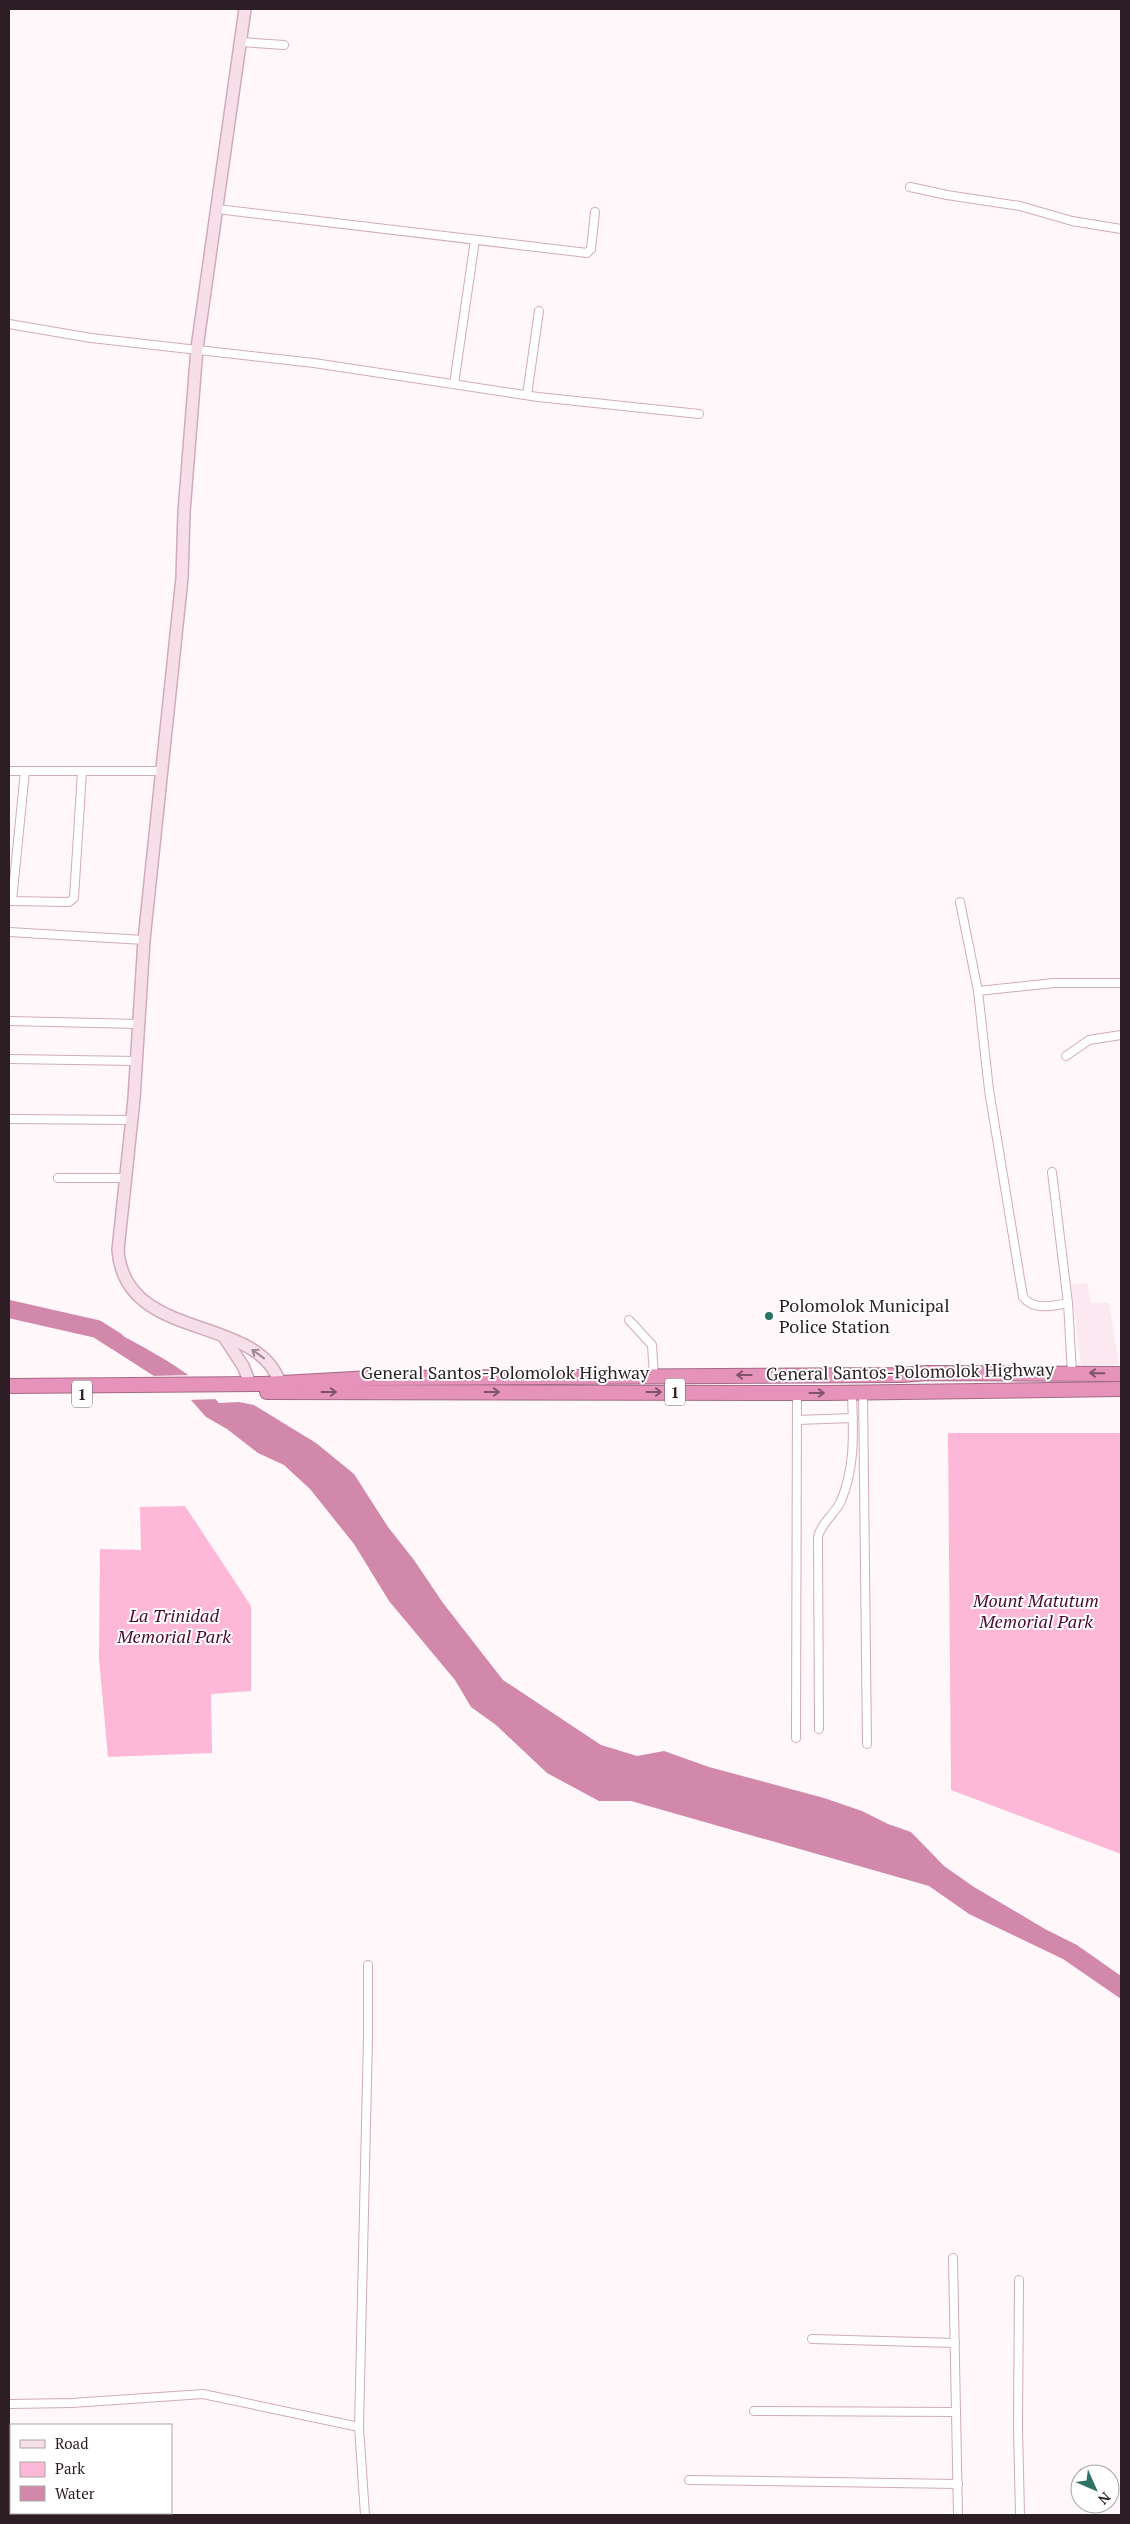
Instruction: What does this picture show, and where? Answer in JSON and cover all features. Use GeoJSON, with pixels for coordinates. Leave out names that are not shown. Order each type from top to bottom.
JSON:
{"type":"FeatureCollection","features":[{"type":"Feature","properties":{"kind":"highway","name":"1"},"geometry":{"type":"LineString","coordinates":[[9,1394],[223,1388],[250,1383],[371,1378],[1121,1374]]}},
{"type":"Feature","properties":{"kind":"highway","name":"1"},"geometry":{"type":"LineString","coordinates":[[9,1386],[149,1389]]}},
{"type":"Feature","properties":{"kind":"highway","name":"General Santos-Polomolok Highway"},"geometry":{"type":"LineString","coordinates":[[223,1388],[797,1393],[1121,1389]]}},
{"type":"Feature","properties":{"kind":"street"},"geometry":{"type":"LineString","coordinates":[[245,9],[197,348],[184,512],[182,578],[144,940],[136,1061],[118,1250],[119,1260],[128,1282],[142,1299],[164,1315],[224,1337],[260,1354],[273,1368],[280,1383]]}},
{"type":"Feature","properties":{"kind":"street"},"geometry":{"type":"LineString","coordinates":[[241,42],[284,45]]}},
{"type":"Feature","properties":{"kind":"street"},"geometry":{"type":"LineString","coordinates":[[910,187],[963,198],[1020,206],[1072,220],[1121,229]]}},
{"type":"Feature","properties":{"kind":"street"},"geometry":{"type":"LineString","coordinates":[[217,209],[587,254],[591,249],[595,212]]}},
{"type":"Feature","properties":{"kind":"street"},"geometry":{"type":"LineString","coordinates":[[454,384],[475,240]]}},
{"type":"Feature","properties":{"kind":"street"},"geometry":{"type":"LineString","coordinates":[[527,395],[539,310]]}},
{"type":"Feature","properties":{"kind":"street"},"geometry":{"type":"LineString","coordinates":[[9,324],[91,338],[197,348],[314,363],[527,395],[699,414]]}},
{"type":"Feature","properties":{"kind":"street"},"geometry":{"type":"LineString","coordinates":[[9,771],[162,771]]}},
{"type":"Feature","properties":{"kind":"street"},"geometry":{"type":"LineString","coordinates":[[25,771],[11,901],[69,902],[74,898],[82,771]]}},
{"type":"Feature","properties":{"kind":"street"},"geometry":{"type":"LineString","coordinates":[[960,902],[978,991],[988,1090],[1022,1294],[1028,1303],[1038,1306],[1068,1303]]}},
{"type":"Feature","properties":{"kind":"street"},"geometry":{"type":"LineString","coordinates":[[9,932],[144,940]]}},
{"type":"Feature","properties":{"kind":"street"},"geometry":{"type":"LineString","coordinates":[[978,991],[1054,983],[1121,983]]}},
{"type":"Feature","properties":{"kind":"street"},"geometry":{"type":"LineString","coordinates":[[9,1021],[139,1024]]}},
{"type":"Feature","properties":{"kind":"street"},"geometry":{"type":"LineString","coordinates":[[1066,1056],[1089,1040],[1121,1035]]}},
{"type":"Feature","properties":{"kind":"street"},"geometry":{"type":"LineString","coordinates":[[9,1059],[136,1061]]}},
{"type":"Feature","properties":{"kind":"street"},"geometry":{"type":"LineString","coordinates":[[9,1120],[131,1120]]}},
{"type":"Feature","properties":{"kind":"street"},"geometry":{"type":"LineString","coordinates":[[1052,1172],[1068,1303],[1072,1373]]}},
{"type":"Feature","properties":{"kind":"street"},"geometry":{"type":"LineString","coordinates":[[58,1178],[126,1178]]}},
{"type":"Feature","properties":{"kind":"street"},"geometry":{"type":"LineString","coordinates":[[629,1320],[652,1345],[654,1376]]}},
{"type":"Feature","properties":{"kind":"street"},"geometry":{"type":"LineString","coordinates":[[224,1337],[243,1366],[250,1383]]}},
{"type":"Feature","properties":{"kind":"street"},"geometry":{"type":"LineString","coordinates":[[819,1729],[818,1537],[819,1530],[838,1507],[851,1472],[853,1418],[857,1392]]}},
{"type":"Feature","properties":{"kind":"street"},"geometry":{"type":"LineString","coordinates":[[857,1392],[868,1744]]}},
{"type":"Feature","properties":{"kind":"street"},"geometry":{"type":"LineString","coordinates":[[796,1738],[797,1393]]}},
{"type":"Feature","properties":{"kind":"street"},"geometry":{"type":"LineString","coordinates":[[797,1420],[853,1418]]}},
{"type":"Feature","properties":{"kind":"street"},"geometry":{"type":"LineString","coordinates":[[365,2515],[360,2427],[368,1965]]}},
{"type":"Feature","properties":{"kind":"street"},"geometry":{"type":"LineString","coordinates":[[953,2258],[958,2515]]}},
{"type":"Feature","properties":{"kind":"street"},"geometry":{"type":"LineString","coordinates":[[1019,2280],[1018,2428],[1020,2515]]}},
{"type":"Feature","properties":{"kind":"street"},"geometry":{"type":"LineString","coordinates":[[812,2339],[955,2342]]}},
{"type":"Feature","properties":{"kind":"street"},"geometry":{"type":"LineString","coordinates":[[9,2405],[203,2394],[360,2427]]}},
{"type":"Feature","properties":{"kind":"street"},"geometry":{"type":"LineString","coordinates":[[754,2411],[956,2412]]}},
{"type":"Feature","properties":{"kind":"street"},"geometry":{"type":"LineString","coordinates":[[689,2480],[958,2484]]}},
{"type":"Feature","properties":{"kind":"shaded area"},"geometry":{"type":"Polygon","coordinates":[[[1087,1283],[1091,1303],[1109,1303],[1119,1365],[1081,1365],[1071,1285],[1087,1283]]]}},
{"type":"Feature","properties":{"kind":"green space","name":"Mount Matutum Memorial Park"},"geometry":{"type":"Polygon","coordinates":[[[948,1433],[1121,1433],[1121,1854],[951,1790],[948,1433]]]}},
{"type":"Feature","properties":{"kind":"green space","name":"La Trinidad Memorial Park"},"geometry":{"type":"Polygon","coordinates":[[[185,1506],[251,1606],[251,1691],[211,1694],[212,1753],[108,1757],[99,1659],[100,1549],[141,1550],[140,1507],[185,1506]]]}},
{"type":"Feature","properties":{"kind":"water"},"geometry":{"type":"Polygon","coordinates":[[[109,1328],[181,1370],[208,1391],[219,1403],[239,1402],[254,1405],[316,1443],[354,1474],[388,1527],[414,1560],[443,1603],[503,1680],[601,1745],[637,1756],[664,1751],[709,1767],[824,1798],[862,1811],[888,1824],[911,1832],[944,1866],[974,1887],[1045,1929],[1077,1945],[1121,1976],[1121,1999],[1063,1959],[969,1914],[929,1886],[631,1801],[599,1801],[547,1773],[496,1725],[471,1707],[455,1680],[389,1601],[354,1544],[310,1489],[284,1465],[258,1453],[227,1429],[206,1417],[191,1400],[98,1340],[97,1329],[109,1328]]]}},
{"type":"Feature","properties":{"kind":"pier"},"geometry":{"type":"Polygon","coordinates":[[[192,1375],[219,1399],[187,1400],[150,1376],[192,1375]]]}},
{"type":"Feature","properties":{"kind":"waterway"},"geometry":{"type":"LineString","coordinates":[[9,1309],[97,1329],[116,1341]]}},
{"type":"Feature","properties":{"kind":"place","name":"Polomolok Municipal Police Station"},"geometry":{"type":"Point","coordinates":[769,1316]}}]}
